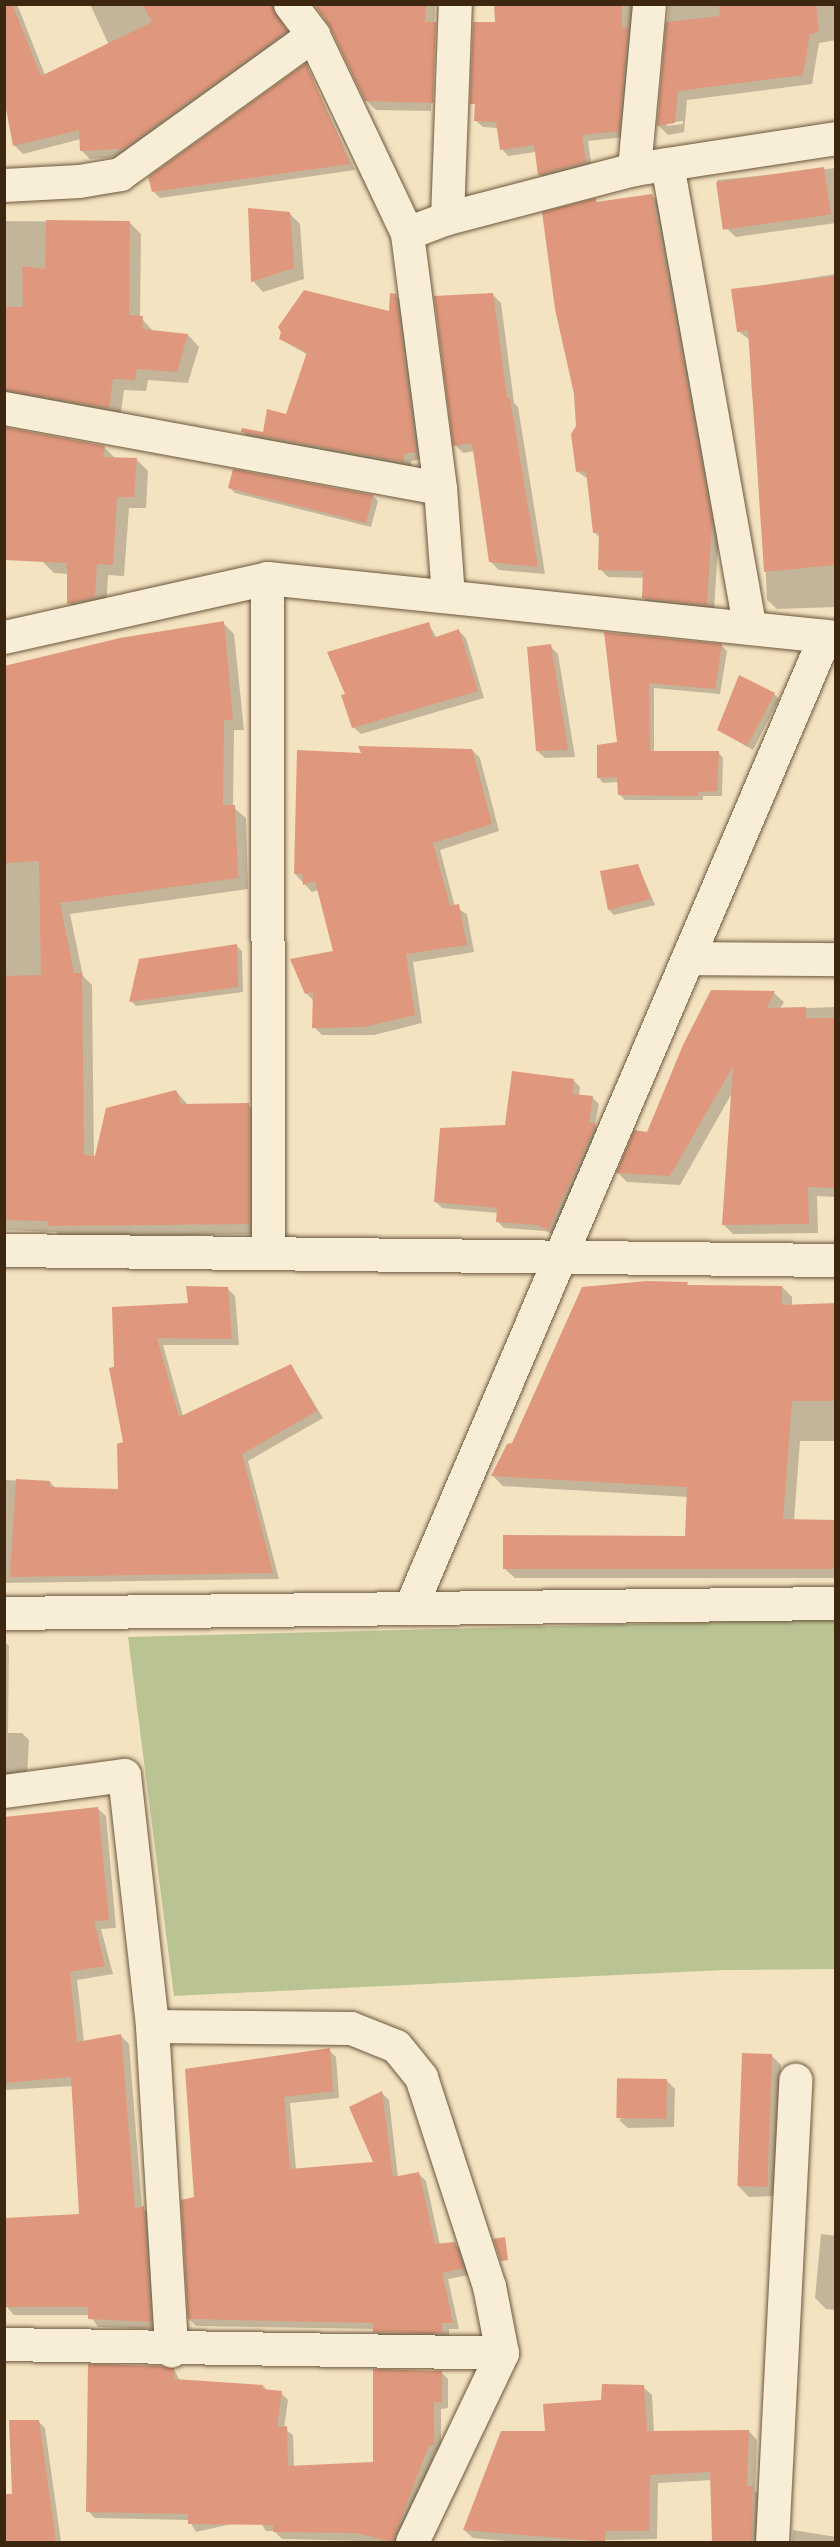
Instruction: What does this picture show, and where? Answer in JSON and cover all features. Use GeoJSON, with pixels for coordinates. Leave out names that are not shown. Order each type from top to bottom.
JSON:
{"type":"FeatureCollection","features":[{"type":"Feature","properties":{"kind":"street"},"geometry":{"type":"LineString","coordinates":[[290,4],[313,35],[407,233],[440,488],[448,596]]}},
{"type":"Feature","properties":{"kind":"street"},"geometry":{"type":"LineString","coordinates":[[447,218],[455,4]]}},
{"type":"Feature","properties":{"kind":"street"},"geometry":{"type":"LineString","coordinates":[[634,169],[649,4]]}},
{"type":"Feature","properties":{"kind":"street"},"geometry":{"type":"LineString","coordinates":[[4,185],[79,181],[120,174],[313,35]]}},
{"type":"Feature","properties":{"kind":"street"},"geometry":{"type":"LineString","coordinates":[[407,233],[447,218],[634,169],[836,138]]}},
{"type":"Feature","properties":{"kind":"street"},"geometry":{"type":"LineString","coordinates":[[667,164],[750,628]]}},
{"type":"Feature","properties":{"kind":"street"},"geometry":{"type":"LineString","coordinates":[[4,408],[440,488]]}},
{"type":"Feature","properties":{"kind":"street"},"geometry":{"type":"LineString","coordinates":[[267,578],[268,1253]]}},
{"type":"Feature","properties":{"kind":"street"},"geometry":{"type":"LineString","coordinates":[[4,637],[267,578],[830,636],[688,957],[410,1608]]}},
{"type":"Feature","properties":{"kind":"street"},"geometry":{"type":"LineString","coordinates":[[688,957],[836,959]]}},
{"type":"Feature","properties":{"kind":"street"},"geometry":{"type":"LineString","coordinates":[[4,1250],[836,1260]]}},
{"type":"Feature","properties":{"kind":"street"},"geometry":{"type":"LineString","coordinates":[[4,1613],[836,1603]]}},
{"type":"Feature","properties":{"kind":"street"},"geometry":{"type":"LineString","coordinates":[[4,1791],[124,1775],[152,2026],[171,2350]]}},
{"type":"Feature","properties":{"kind":"street"},"geometry":{"type":"LineString","coordinates":[[152,2026],[351,2028],[396,2046],[421,2077],[489,2286],[502,2353],[412,2542]]}},
{"type":"Feature","properties":{"kind":"street"},"geometry":{"type":"LineString","coordinates":[[772,2542],[795,2080]]}},
{"type":"Feature","properties":{"kind":"street"},"geometry":{"type":"LineString","coordinates":[[4,2344],[171,2350],[502,2353]]}},
{"type":"Feature","properties":{"kind":"green space"},"geometry":{"type":"Polygon","coordinates":[[[835,1619],[835,1969],[723,1970],[174,1996],[128,1637],[835,1619]]]}},
{"type":"Feature","properties":{"kind":"building"},"geometry":{"type":"Polygon","coordinates":[[[4,4],[12,4],[41,76],[152,22],[142,4],[272,4],[287,31],[123,149],[80,151],[79,130],[13,146],[4,99],[4,4]]]}},
{"type":"Feature","properties":{"kind":"building"},"geometry":{"type":"Polygon","coordinates":[[[314,4],[426,4],[425,22],[436,22],[433,103],[365,101],[330,27],[314,4]]]}},
{"type":"Feature","properties":{"kind":"building"},"geometry":{"type":"Polygon","coordinates":[[[494,4],[622,4],[622,28],[628,27],[619,131],[582,135],[586,162],[538,175],[534,145],[500,150],[496,122],[474,121],[475,104],[470,104],[473,22],[495,22],[494,4]]]}},
{"type":"Feature","properties":{"kind":"building"},"geometry":{"type":"Polygon","coordinates":[[[719,4],[816,4],[819,32],[810,34],[803,75],[678,91],[675,123],[657,126],[666,22],[720,16],[719,4]]]}},
{"type":"Feature","properties":{"kind":"building"},"geometry":{"type":"Polygon","coordinates":[[[306,63],[350,164],[152,192],[148,177],[306,63]]]}},
{"type":"Feature","properties":{"kind":"building"},"geometry":{"type":"Polygon","coordinates":[[[824,167],[831,215],[723,230],[716,182],[824,167]]]}},
{"type":"Feature","properties":{"kind":"building"},"geometry":{"type":"Polygon","coordinates":[[[652,194],[712,521],[707,605],[642,598],[643,571],[598,570],[599,532],[593,533],[586,471],[576,472],[571,434],[576,426],[574,394],[555,309],[542,212],[596,198],[596,202],[652,194]]]}},
{"type":"Feature","properties":{"kind":"building"},"geometry":{"type":"Polygon","coordinates":[[[248,208],[290,212],[294,268],[251,282],[248,208]]]}},
{"type":"Feature","properties":{"kind":"building"},"geometry":{"type":"Polygon","coordinates":[[[46,220],[130,221],[129,315],[143,316],[142,329],[188,334],[177,372],[137,369],[135,380],[113,379],[109,408],[4,390],[4,307],[23,307],[22,266],[45,269],[46,220]]]}},
{"type":"Feature","properties":{"kind":"building"},"geometry":{"type":"Polygon","coordinates":[[[836,276],[836,565],[764,572],[748,330],[737,332],[731,289],[836,276]]]}},
{"type":"Feature","properties":{"kind":"building"},"geometry":{"type":"Polygon","coordinates":[[[304,290],[389,311],[390,293],[396,294],[416,452],[404,454],[404,462],[241,432],[242,428],[263,432],[267,409],[286,414],[307,352],[279,339],[281,332],[278,327],[304,290]]]}},
{"type":"Feature","properties":{"kind":"building"},"geometry":{"type":"Polygon","coordinates":[[[493,293],[507,398],[510,398],[538,567],[489,562],[472,443],[453,446],[434,296],[493,293]]]}},
{"type":"Feature","properties":{"kind":"building"},"geometry":{"type":"Polygon","coordinates":[[[4,427],[105,446],[103,457],[137,458],[134,497],[117,497],[113,565],[97,564],[95,597],[67,604],[67,563],[4,560],[4,427]]]}},
{"type":"Feature","properties":{"kind":"building"},"geometry":{"type":"Polygon","coordinates":[[[233,469],[373,495],[366,523],[228,488],[233,469]]]}},
{"type":"Feature","properties":{"kind":"building"},"geometry":{"type":"Polygon","coordinates":[[[224,621],[233,720],[224,720],[223,805],[235,805],[238,878],[60,903],[74,973],[82,973],[84,1155],[95,1156],[106,1108],[176,1090],[181,1104],[249,1103],[249,1224],[48,1226],[48,1221],[4,1220],[4,976],[41,975],[39,861],[6,863],[4,666],[120,638],[224,621]]]}},
{"type":"Feature","properties":{"kind":"building"},"geometry":{"type":"Polygon","coordinates":[[[429,622],[433,638],[459,629],[478,691],[352,728],[341,695],[345,694],[327,652],[429,622]]]}},
{"type":"Feature","properties":{"kind":"building"},"geometry":{"type":"Polygon","coordinates":[[[604,632],[722,644],[715,689],[649,683],[650,751],[719,751],[717,791],[698,792],[698,796],[618,795],[617,777],[597,778],[597,745],[617,742],[604,632]]]}},
{"type":"Feature","properties":{"kind":"building"},"geometry":{"type":"Polygon","coordinates":[[[551,644],[568,750],[536,751],[527,647],[551,644]]]}},
{"type":"Feature","properties":{"kind":"building"},"geometry":{"type":"Polygon","coordinates":[[[739,675],[775,693],[747,746],[717,730],[739,675]]]}},
{"type":"Feature","properties":{"kind":"building"},"geometry":{"type":"Polygon","coordinates":[[[358,746],[472,749],[492,824],[433,843],[450,906],[459,904],[467,945],[406,954],[415,1015],[365,1027],[312,1028],[313,992],[305,994],[290,959],[333,951],[315,881],[303,885],[302,874],[294,874],[297,750],[361,753],[358,746]]]}},
{"type":"Feature","properties":{"kind":"building"},"geometry":{"type":"Polygon","coordinates":[[[638,864],[651,899],[608,910],[600,871],[638,864]]]}},
{"type":"Feature","properties":{"kind":"building"},"geometry":{"type":"Polygon","coordinates":[[[237,944],[238,987],[129,1002],[139,959],[237,944]]]}},
{"type":"Feature","properties":{"kind":"building"},"geometry":{"type":"Polygon","coordinates":[[[711,990],[775,991],[767,1008],[806,1007],[806,1018],[836,1018],[836,1188],[808,1187],[809,1224],[722,1225],[733,1066],[670,1176],[616,1173],[634,1130],[647,1132],[683,1045],[711,990]]]}},
{"type":"Feature","properties":{"kind":"building"},"geometry":{"type":"Polygon","coordinates":[[[512,1071],[574,1079],[573,1094],[593,1096],[589,1122],[596,1124],[548,1230],[537,1225],[496,1222],[497,1208],[434,1202],[440,1128],[505,1125],[512,1071]]]}},
{"type":"Feature","properties":{"kind":"building"},"geometry":{"type":"Polygon","coordinates":[[[647,1281],[688,1282],[687,1285],[782,1286],[782,1305],[836,1303],[836,1401],[792,1401],[783,1519],[836,1520],[836,1569],[503,1569],[503,1535],[685,1536],[687,1487],[491,1476],[507,1444],[512,1443],[582,1287],[647,1281]]]}},
{"type":"Feature","properties":{"kind":"building"},"geometry":{"type":"Polygon","coordinates":[[[186,1286],[228,1287],[232,1339],[157,1338],[179,1417],[291,1364],[317,1411],[242,1454],[273,1573],[10,1577],[16,1479],[50,1481],[50,1487],[118,1489],[117,1444],[123,1442],[109,1368],[114,1367],[112,1307],[188,1303],[186,1286]]]}},
{"type":"Feature","properties":{"kind":"building"},"geometry":{"type":"Polygon","coordinates":[[[98,1807],[109,1920],[94,1921],[105,1966],[70,1972],[77,2042],[121,2034],[135,2208],[144,2206],[151,2322],[88,2319],[88,2307],[4,2307],[4,2218],[79,2214],[71,2077],[4,2083],[4,1817],[98,1807]]]}},
{"type":"Feature","properties":{"kind":"building"},"geometry":{"type":"Polygon","coordinates":[[[330,2048],[333,2091],[284,2097],[290,2169],[373,2162],[349,2107],[382,2091],[393,2177],[419,2172],[435,2244],[455,2242],[464,2268],[442,2273],[453,2323],[442,2323],[442,2333],[373,2332],[373,2323],[188,2319],[181,2200],[194,2197],[185,2069],[330,2048]]]}},
{"type":"Feature","properties":{"kind":"building"},"geometry":{"type":"Polygon","coordinates":[[[742,2053],[772,2054],[767,2187],[737,2186],[742,2053]]]}},
{"type":"Feature","properties":{"kind":"building"},"geometry":{"type":"Polygon","coordinates":[[[617,2078],[667,2079],[666,2119],[616,2118],[617,2078]]]}},
{"type":"Feature","properties":{"kind":"building"},"geometry":{"type":"Polygon","coordinates":[[[505,2237],[508,2260],[501,2261],[493,2239],[505,2237]]]}},
{"type":"Feature","properties":{"kind":"building"},"geometry":{"type":"Polygon","coordinates":[[[88,2364],[161,2366],[174,2368],[174,2379],[263,2385],[262,2389],[282,2391],[277,2427],[287,2426],[288,2466],[373,2462],[373,2369],[442,2371],[442,2402],[434,2402],[434,2445],[429,2445],[392,2542],[356,2533],[273,2532],[273,2525],[188,2524],[188,2514],[86,2512],[88,2364]]]}},
{"type":"Feature","properties":{"kind":"building"},"geometry":{"type":"Polygon","coordinates":[[[602,2384],[644,2385],[647,2431],[749,2430],[747,2486],[753,2486],[752,2542],[712,2542],[710,2472],[650,2475],[649,2531],[605,2531],[605,2542],[463,2530],[501,2431],[545,2431],[543,2404],[601,2400],[602,2384]]]}},
{"type":"Feature","properties":{"kind":"building"},"geometry":{"type":"Polygon","coordinates":[[[9,2420],[39,2420],[56,2542],[4,2542],[4,2494],[12,2494],[9,2420]]]}}]}
